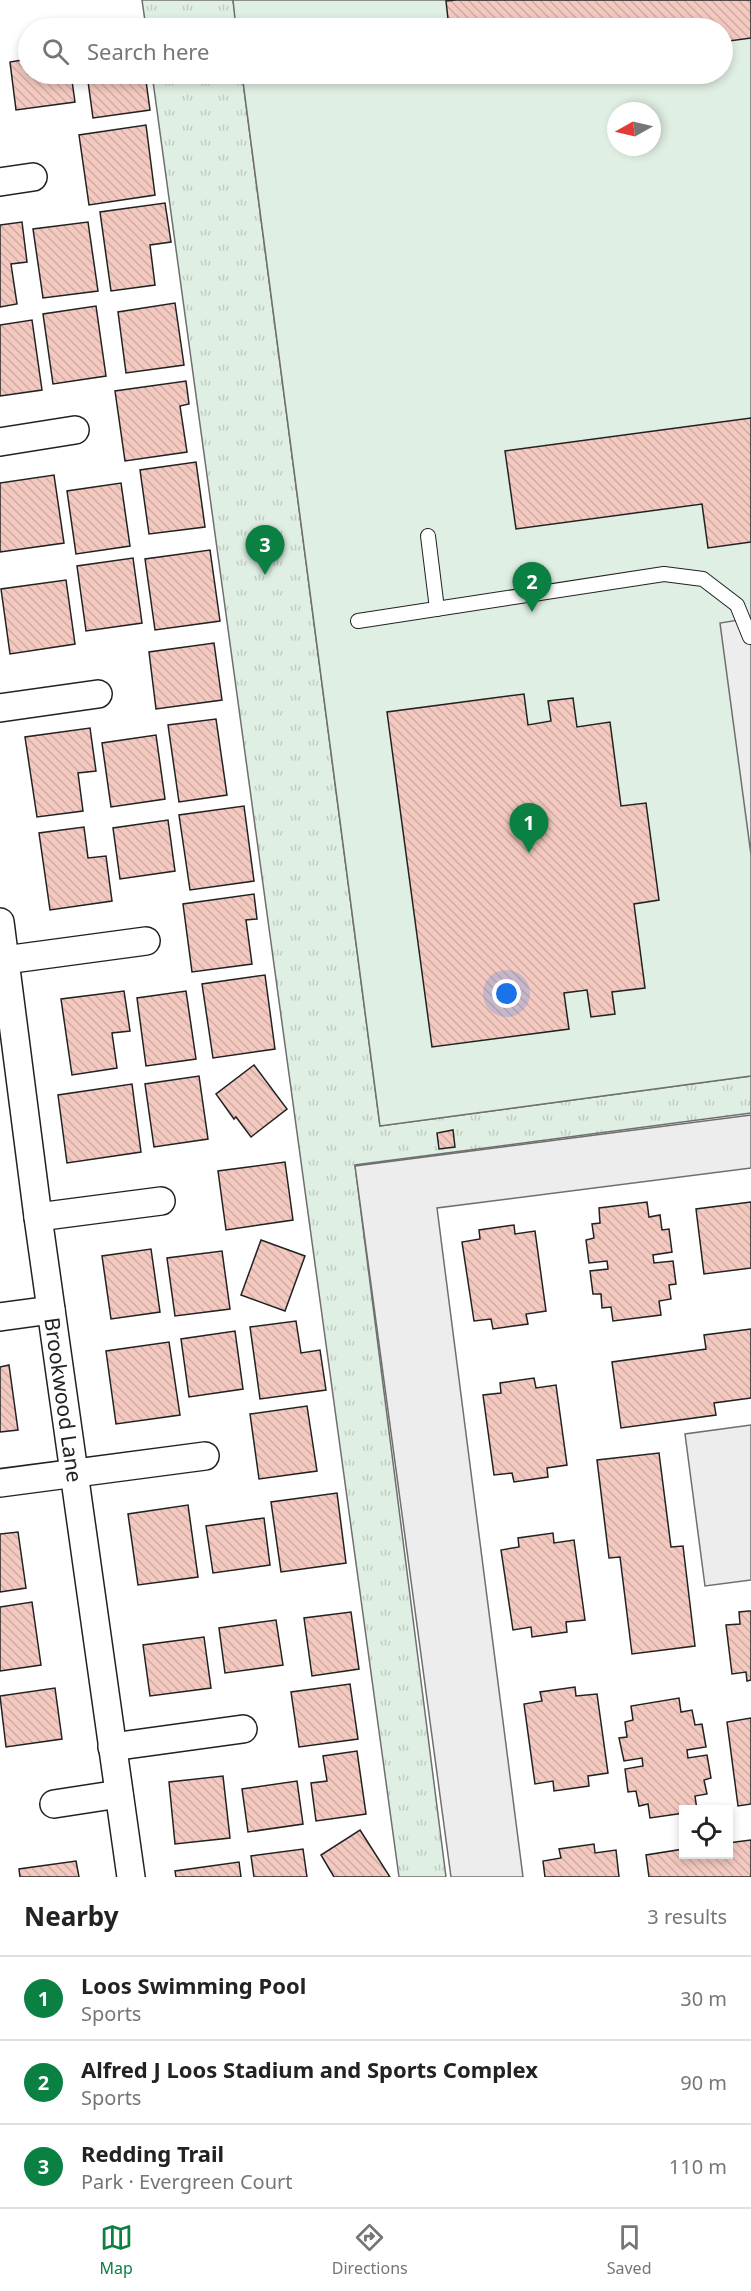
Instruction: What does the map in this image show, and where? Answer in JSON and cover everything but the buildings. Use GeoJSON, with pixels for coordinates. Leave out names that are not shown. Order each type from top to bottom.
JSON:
{"type":"FeatureCollection","features":[{"type":"Feature","properties":{"kind":"street"},"geometry":{"type":"LineString","coordinates":[[0,182],[33,177]]}},
{"type":"Feature","properties":{"kind":"street"},"geometry":{"type":"LineString","coordinates":[[0,442],[75,430]]}},
{"type":"Feature","properties":{"kind":"street"},"geometry":{"type":"LineString","coordinates":[[0,708],[98,693]]}},
{"type":"Feature","properties":{"kind":"street","name":"Brookwood Lane"},"geometry":{"type":"LineString","coordinates":[[0,922],[5,960],[9,1063],[38,1217],[131,1877]]}},
{"type":"Feature","properties":{"kind":"street"},"geometry":{"type":"LineString","coordinates":[[5,960],[146,941]]}},
{"type":"Feature","properties":{"kind":"street"},"geometry":{"type":"LineString","coordinates":[[38,1217],[161,1201]]}},
{"type":"Feature","properties":{"kind":"street"},"geometry":{"type":"LineString","coordinates":[[0,1317],[51,1310]]}},
{"type":"Feature","properties":{"kind":"street"},"geometry":{"type":"LineString","coordinates":[[0,1483],[205,1456]]}},
{"type":"Feature","properties":{"kind":"street"},"geometry":{"type":"LineString","coordinates":[[112,1747],[243,1729]]}},
{"type":"Feature","properties":{"kind":"street"},"geometry":{"type":"LineString","coordinates":[[54,1804],[119,1794]]}},
{"type":"Feature","properties":{"kind":"lane"},"geometry":{"type":"LineString","coordinates":[[428,536],[437,609]]}},
{"type":"Feature","properties":{"kind":"lane"},"geometry":{"type":"LineString","coordinates":[[358,621],[664,574],[703,579],[737,605],[751,641]]}},
{"type":"Feature","properties":{"kind":"green space"},"geometry":{"type":"Polygon","coordinates":[[[142,0],[233,0],[236,18],[145,18],[142,0]]]}},
{"type":"Feature","properties":{"kind":"green space"},"geometry":{"type":"Polygon","coordinates":[[[233,0],[751,0],[751,1076],[380,1126],[243,84],[733,84],[733,18],[235,18],[233,0]]]}},
{"type":"Feature","properties":{"kind":"green space"},"geometry":{"type":"Polygon","coordinates":[[[153,84],[243,84],[380,1126],[751,1076],[751,1113],[355,1165],[446,1877],[399,1877],[153,84]]]}},
{"type":"Feature","properties":{"kind":"shaded area"},"geometry":{"type":"Polygon","coordinates":[[[751,618],[751,855],[720,623],[751,618]]]}},
{"type":"Feature","properties":{"kind":"shaded area"},"geometry":{"type":"Polygon","coordinates":[[[751,1115],[751,1168],[437,1208],[523,1877],[451,1877],[355,1166],[751,1115]]]}},
{"type":"Feature","properties":{"kind":"shaded area"},"geometry":{"type":"Polygon","coordinates":[[[751,1425],[751,1580],[705,1586],[685,1434],[751,1425]]]}},
{"type":"Feature","properties":{"kind":"place","name":"Redding Trail"},"geometry":{"type":"Point","coordinates":[265,575]}},
{"type":"Feature","properties":{"kind":"place","name":"Alfred J Loos Stadium and Sports Complex"},"geometry":{"type":"Point","coordinates":[532,612]}},
{"type":"Feature","properties":{"kind":"place","name":"Loos Swimming Pool"},"geometry":{"type":"Point","coordinates":[529,853]}}]}
